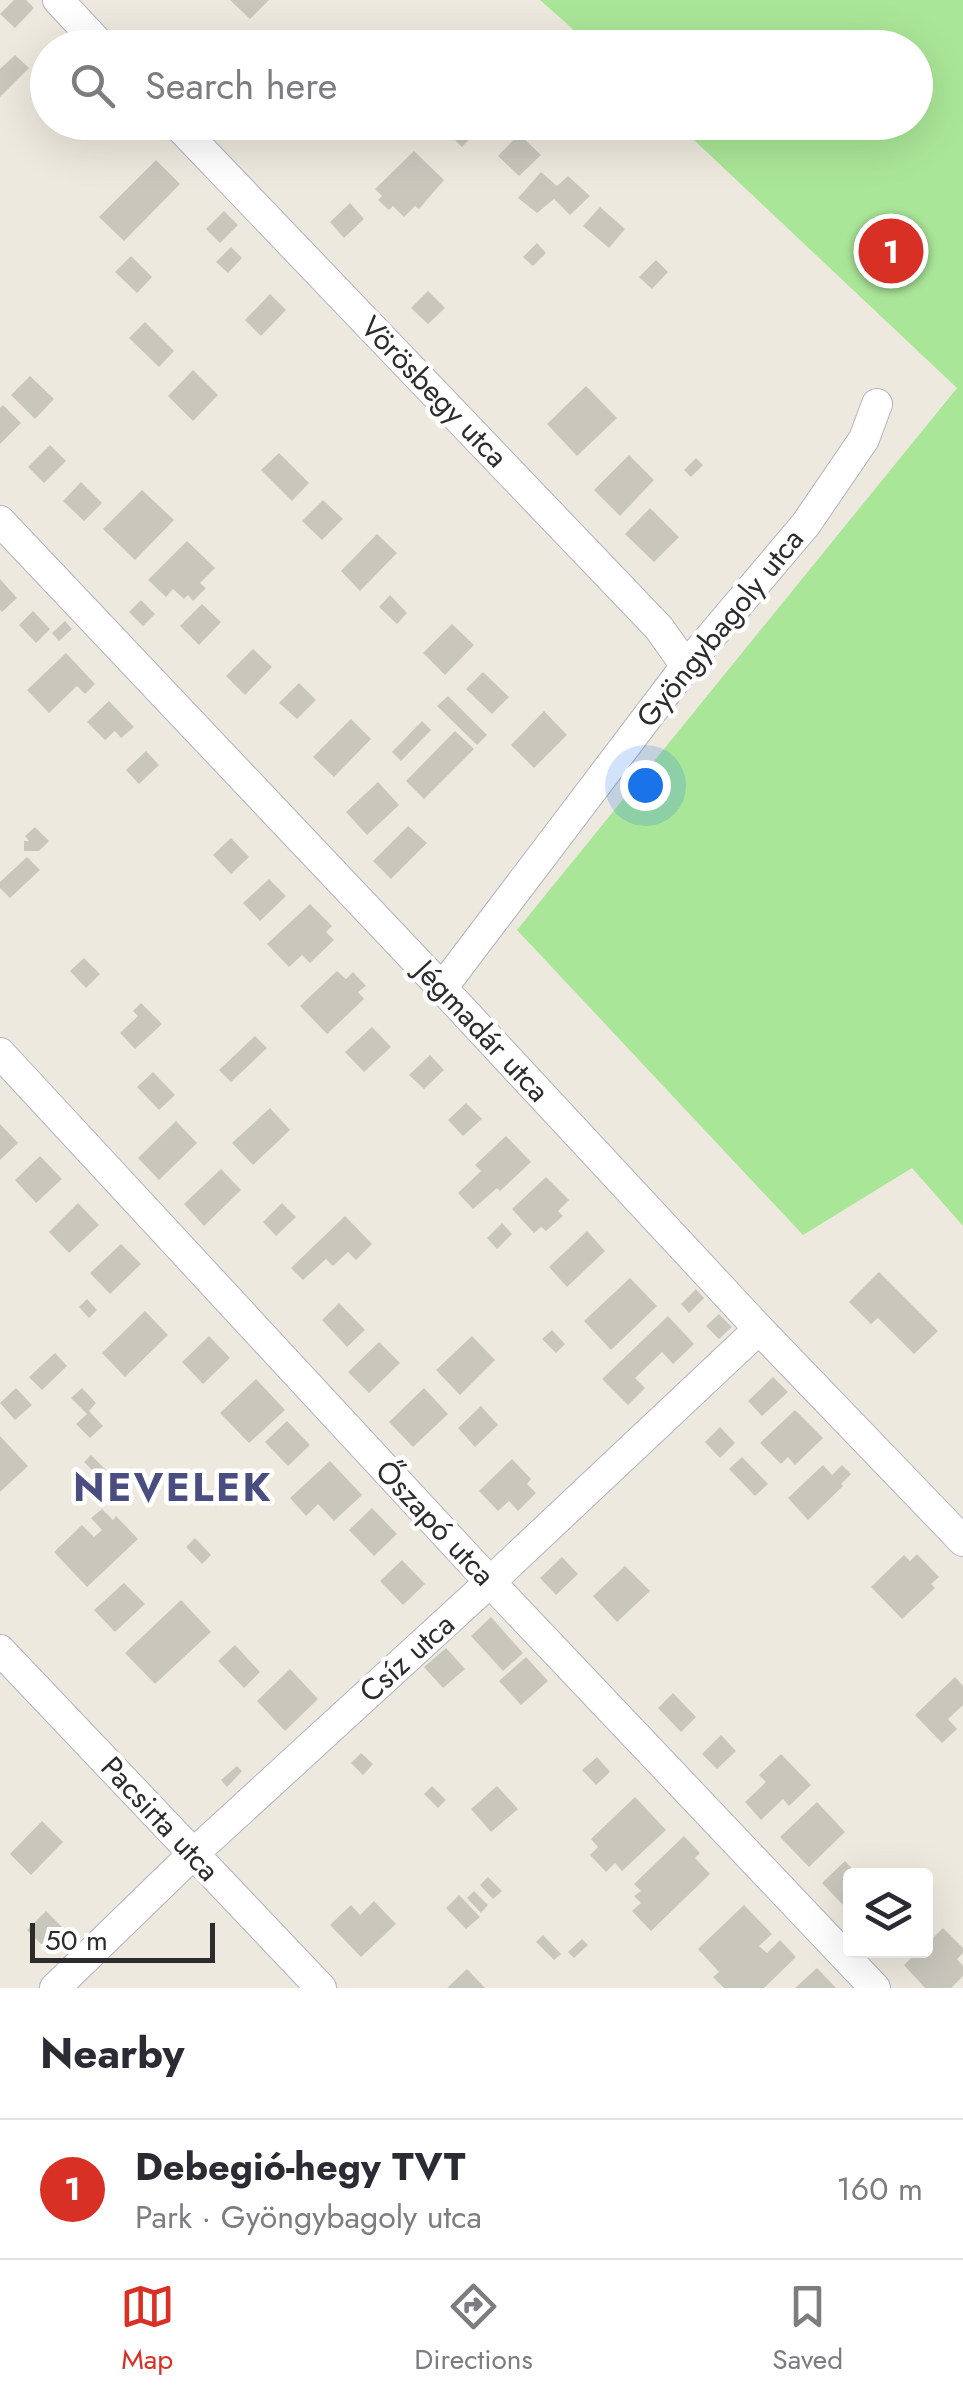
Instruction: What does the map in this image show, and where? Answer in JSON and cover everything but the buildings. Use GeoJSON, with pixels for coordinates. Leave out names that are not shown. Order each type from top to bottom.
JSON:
{"type":"FeatureCollection","features":[{"type":"Feature","properties":{"kind":"street"},"geometry":{"type":"LineString","coordinates":[[58,0],[86,30]]}},
{"type":"Feature","properties":{"kind":"street","name":"Vörösbegy utca"},"geometry":{"type":"LineString","coordinates":[[193,140],[659,628],[686,666]]}},
{"type":"Feature","properties":{"kind":"street","name":"Gyöngybagoly utca"},"geometry":{"type":"LineString","coordinates":[[442,988],[686,666],[806,524],[864,439],[877,404]]}},
{"type":"Feature","properties":{"kind":"street","name":"Jégmadár utca"},"geometry":{"type":"LineString","coordinates":[[0,522],[963,1541]]}},
{"type":"Feature","properties":{"kind":"street","name":"Őszapó utca"},"geometry":{"type":"LineString","coordinates":[[0,1053],[490,1582],[875,1988]]}},
{"type":"Feature","properties":{"kind":"street","name":"Csíz utca"},"geometry":{"type":"LineString","coordinates":[[55,1988],[192,1855],[760,1329]]}},
{"type":"Feature","properties":{"kind":"street","name":"Pacsirta utca"},"geometry":{"type":"LineString","coordinates":[[0,1650],[320,1988]]}},
{"type":"Feature","properties":{"kind":"green space"},"geometry":{"type":"Polygon","coordinates":[[[540,0],[963,0],[963,1226],[912,1168],[803,1235],[517,930],[957,388],[694,140],[933,140],[933,30],[574,30],[540,0]]]}},
{"type":"Feature","properties":{"kind":"place","name":"Debegió-hegy TVT"},"geometry":{"type":"Point","coordinates":[891,251]}},
{"type":"Feature","properties":{"kind":"district","name":"NEVELEK"},"geometry":{"type":"Point","coordinates":[173,1487]}}]}
